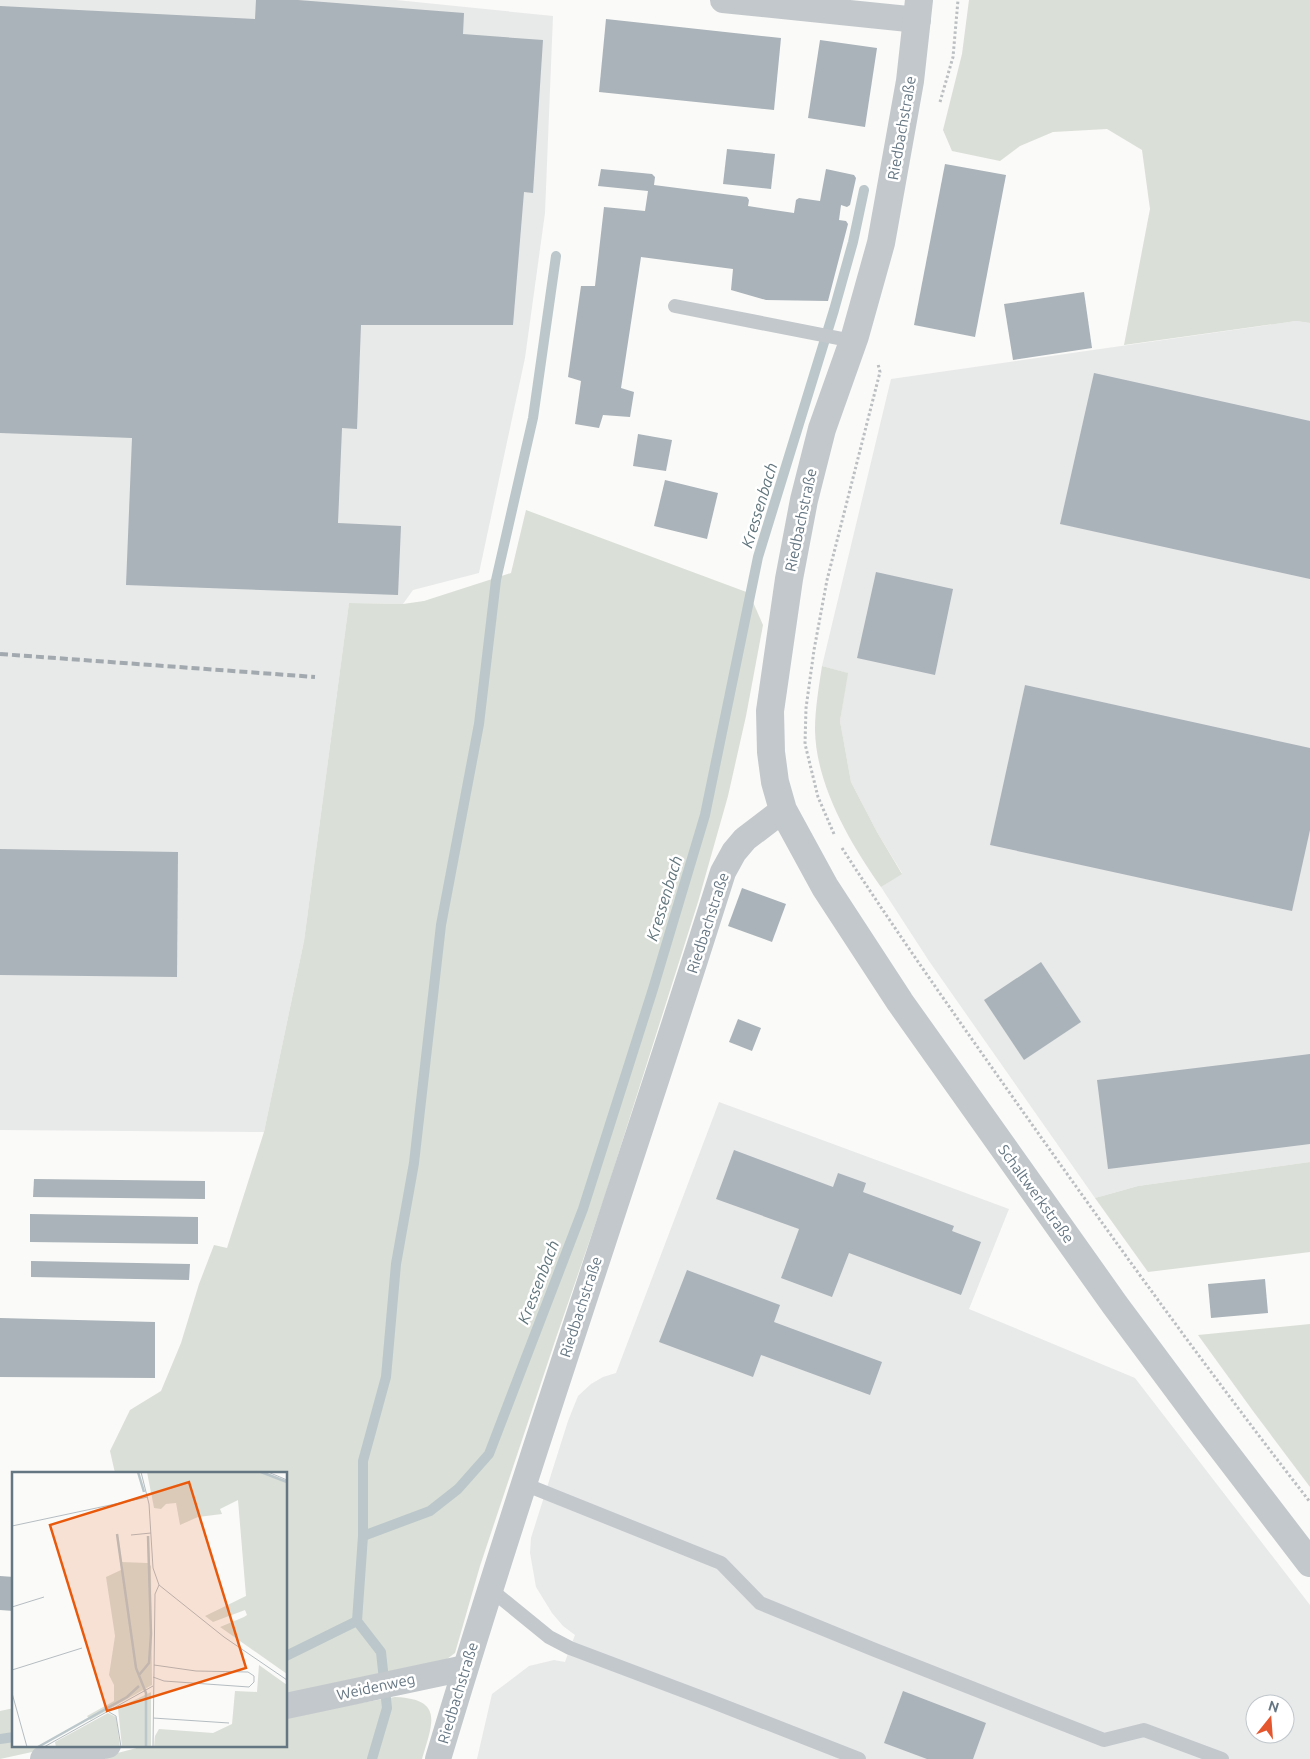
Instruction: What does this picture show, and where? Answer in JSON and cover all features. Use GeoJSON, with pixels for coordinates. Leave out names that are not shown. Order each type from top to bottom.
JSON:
{"type":"FeatureCollection","features":[{"type":"Feature","properties":{"kind":"street"},"geometry":{"type":"LineString","coordinates":[[723,0],[918,10]]}},
{"type":"Feature","properties":{"kind":"street","name":"Riedbachstraße"},"geometry":{"type":"LineString","coordinates":[[438,1759],[490,1589],[602,1242],[667,1050],[723,872],[734,852],[745,839],[783,810],[775,782],[771,752],[770,711],[785,606],[804,500],[822,430],[846,340],[881,243],[910,81],[918,10]]}},
{"type":"Feature","properties":{"kind":"street","name":"Schaltwerkstraße"},"geometry":{"type":"LineString","coordinates":[[783,810],[825,887],[900,1002],[1126,1320],[1310,1563]]}},
{"type":"Feature","properties":{"kind":"street","name":"Weidenweg"},"geometry":{"type":"LineString","coordinates":[[288,1706],[465,1668]]}},
{"type":"Feature","properties":{"kind":"street"},"geometry":{"type":"LineString","coordinates":[[43,1759],[100,1750]]}},
{"type":"Feature","properties":{"kind":"lane"},"geometry":{"type":"LineString","coordinates":[[675,306],[846,340]]}},
{"type":"Feature","properties":{"kind":"lane"},"geometry":{"type":"LineString","coordinates":[[524,1484],[721,1563],[760,1602],[875,1650],[1104,1740],[1144,1730],[1222,1759]]}},
{"type":"Feature","properties":{"kind":"lane"},"geometry":{"type":"LineString","coordinates":[[490,1589],[549,1637],[570,1648],[859,1759]]}},
{"type":"Feature","properties":{"kind":"path"},"geometry":{"type":"LineString","coordinates":[[938,111],[953,57],[958,0]]}},
{"type":"Feature","properties":{"kind":"path"},"geometry":{"type":"LineString","coordinates":[[837,840],[818,797],[805,744],[806,708],[826,580],[880,372],[876,358]]}},
{"type":"Feature","properties":{"kind":"path"},"geometry":{"type":"LineString","coordinates":[[841,848],[1083,1197],[1263,1442],[1310,1502]]}},
{"type":"Feature","properties":{"kind":"shaded area"},"geometry":{"type":"Polygon","coordinates":[[[0,0],[396,0],[553,16],[545,213],[525,358],[479,573],[413,590],[403,604],[349,603],[304,941],[264,1132],[0,1130],[0,0]]]}},
{"type":"Feature","properties":{"kind":"shaded area"},"geometry":{"type":"Polygon","coordinates":[[[969,0],[1310,0],[1310,323],[1296,321],[1124,345],[1150,209],[1142,150],[1107,129],[1053,132],[1020,146],[1000,161],[952,151],[943,130],[962,54],[969,0]]]}},
{"type":"Feature","properties":{"kind":"shaded area"},"geometry":{"type":"Polygon","coordinates":[[[1296,321],[1310,323],[1310,1162],[1138,1186],[1095,1198],[929,961],[881,887],[902,873],[877,832],[851,782],[840,721],[847,673],[822,666],[891,379],[1296,321]]]}},
{"type":"Feature","properties":{"kind":"shaded area"},"geometry":{"type":"Polygon","coordinates":[[[526,510],[749,593],[763,625],[746,716],[728,796],[698,902],[605,1196],[480,1566],[455,1653],[443,1662],[288,1696],[288,1472],[115,1472],[110,1451],[130,1410],[161,1391],[181,1343],[199,1284],[214,1245],[227,1248],[264,1132],[304,941],[349,603],[403,604],[424,601],[511,573],[526,510]]]}},
{"type":"Feature","properties":{"kind":"shaded area"},"geometry":{"type":"Polygon","coordinates":[[[822,666],[848,673],[840,721],[851,782],[877,832],[902,874],[881,887],[858,852],[837,813],[821,772],[815,730],[816,706],[822,666]]]}},
{"type":"Feature","properties":{"kind":"shaded area"},"geometry":{"type":"Polygon","coordinates":[[[719,1102],[1009,1209],[969,1309],[1135,1378],[1310,1605],[1310,1759],[477,1759],[492,1694],[529,1666],[554,1660],[565,1662],[575,1635],[563,1626],[552,1613],[536,1587],[530,1553],[531,1538],[568,1421],[578,1396],[591,1384],[603,1377],[616,1373],[719,1102]]]}},
{"type":"Feature","properties":{"kind":"shaded area"},"geometry":{"type":"Polygon","coordinates":[[[1310,1162],[1310,1252],[1148,1272],[1095,1198],[1138,1186],[1310,1162]]]}},
{"type":"Feature","properties":{"kind":"shaded area"},"geometry":{"type":"Polygon","coordinates":[[[1310,1324],[1310,1487],[1198,1335],[1310,1324]]]}},
{"type":"Feature","properties":{"kind":"shaded area"},"geometry":{"type":"Polygon","coordinates":[[[395,1697],[411,1699],[422,1703],[428,1708],[431,1716],[431,1725],[422,1759],[105,1759],[110,1755],[144,1746],[288,1746],[288,1716],[395,1697]]]}},
{"type":"Feature","properties":{"kind":"shaded area"},"geometry":{"type":"Polygon","coordinates":[[[12,1708],[12,1746],[59,1746],[0,1759],[0,1711],[12,1708]]]}},
{"type":"Feature","properties":{"kind":"building"},"geometry":{"type":"Polygon","coordinates":[[[256,0],[298,0],[464,13],[463,34],[543,40],[533,193],[524,192],[513,325],[361,325],[357,429],[342,428],[338,523],[401,526],[398,595],[126,585],[132,438],[0,433],[0,6],[255,19],[256,0]]]}},
{"type":"Feature","properties":{"kind":"building"},"geometry":{"type":"Polygon","coordinates":[[[606,19],[781,38],[774,110],[599,92],[606,19]]]}},
{"type":"Feature","properties":{"kind":"building"},"geometry":{"type":"Polygon","coordinates":[[[820,40],[877,48],[865,127],[808,118],[820,40]]]}},
{"type":"Feature","properties":{"kind":"building"},"geometry":{"type":"Polygon","coordinates":[[[727,149],[775,154],[771,189],[723,184],[727,149]]]}},
{"type":"Feature","properties":{"kind":"building"},"geometry":{"type":"Polygon","coordinates":[[[945,164],[1006,175],[975,337],[914,325],[945,164]]]}},
{"type":"Feature","properties":{"kind":"building"},"geometry":{"type":"Polygon","coordinates":[[[601,169],[652,174],[655,177],[654,185],[747,197],[749,200],[748,206],[794,213],[796,200],[799,198],[820,201],[826,169],[854,175],[856,178],[850,205],[847,207],[841,205],[839,220],[846,221],[848,224],[828,301],[766,300],[731,290],[733,269],[641,257],[621,388],[634,392],[630,417],[603,415],[599,428],[575,424],[581,381],[568,377],[581,286],[595,286],[604,207],[645,211],[648,191],[598,186],[601,169]]]}},
{"type":"Feature","properties":{"kind":"building"},"geometry":{"type":"Polygon","coordinates":[[[1084,292],[1092,348],[1013,360],[1004,304],[1084,292]]]}},
{"type":"Feature","properties":{"kind":"building"},"geometry":{"type":"Polygon","coordinates":[[[1094,373],[1310,421],[1310,579],[1060,524],[1094,373]]]}},
{"type":"Feature","properties":{"kind":"building"},"geometry":{"type":"Polygon","coordinates":[[[638,434],[672,440],[666,471],[633,466],[638,434]]]}},
{"type":"Feature","properties":{"kind":"building"},"geometry":{"type":"Polygon","coordinates":[[[665,480],[718,493],[707,539],[654,526],[665,480]]]}},
{"type":"Feature","properties":{"kind":"building"},"geometry":{"type":"Polygon","coordinates":[[[876,572],[953,589],[935,675],[857,658],[876,572]]]}},
{"type":"Feature","properties":{"kind":"building"},"geometry":{"type":"Polygon","coordinates":[[[1025,685],[1310,748],[1310,830],[1292,911],[990,845],[1025,685]]]}},
{"type":"Feature","properties":{"kind":"building"},"geometry":{"type":"Polygon","coordinates":[[[0,849],[178,852],[177,977],[0,975],[0,849]]]}},
{"type":"Feature","properties":{"kind":"building"},"geometry":{"type":"Polygon","coordinates":[[[742,888],[786,904],[772,942],[728,926],[742,888]]]}},
{"type":"Feature","properties":{"kind":"building"},"geometry":{"type":"Polygon","coordinates":[[[1041,962],[1081,1022],[1024,1060],[984,1000],[1041,962]]]}},
{"type":"Feature","properties":{"kind":"building"},"geometry":{"type":"Polygon","coordinates":[[[738,1019],[761,1028],[752,1051],[729,1042],[738,1019]]]}},
{"type":"Feature","properties":{"kind":"building"},"geometry":{"type":"Polygon","coordinates":[[[1310,1054],[1310,1144],[1108,1169],[1097,1080],[1310,1054]]]}},
{"type":"Feature","properties":{"kind":"building"},"geometry":{"type":"Polygon","coordinates":[[[734,1150],[833,1187],[838,1173],[866,1183],[863,1192],[954,1226],[952,1231],[981,1242],[961,1295],[849,1253],[832,1297],[781,1278],[799,1229],[716,1199],[734,1150]]]}},
{"type":"Feature","properties":{"kind":"building"},"geometry":{"type":"Polygon","coordinates":[[[34,1179],[205,1181],[205,1199],[33,1197],[34,1179]]]}},
{"type":"Feature","properties":{"kind":"building"},"geometry":{"type":"Polygon","coordinates":[[[30,1214],[198,1217],[198,1244],[30,1242],[30,1214]]]}},
{"type":"Feature","properties":{"kind":"building"},"geometry":{"type":"Polygon","coordinates":[[[31,1261],[190,1264],[189,1280],[31,1277],[31,1261]]]}},
{"type":"Feature","properties":{"kind":"building"},"geometry":{"type":"Polygon","coordinates":[[[687,1270],[780,1305],[774,1322],[882,1362],[870,1395],[761,1355],[753,1377],[659,1342],[687,1270]]]}},
{"type":"Feature","properties":{"kind":"building"},"geometry":{"type":"Polygon","coordinates":[[[1265,1279],[1268,1313],[1211,1318],[1208,1284],[1265,1279]]]}},
{"type":"Feature","properties":{"kind":"building"},"geometry":{"type":"Polygon","coordinates":[[[0,1318],[155,1322],[155,1378],[0,1377],[0,1318]]]}},
{"type":"Feature","properties":{"kind":"building"},"geometry":{"type":"Polygon","coordinates":[[[0,1576],[12,1577],[12,1611],[0,1610],[0,1576]]]}},
{"type":"Feature","properties":{"kind":"building"},"geometry":{"type":"Polygon","coordinates":[[[903,1691],[986,1723],[973,1759],[927,1759],[884,1743],[903,1691]]]}},
{"type":"Feature","properties":{"kind":"waterway","name":"Kressenbach"},"geometry":{"type":"LineString","coordinates":[[363,1536],[430,1511],[458,1489],[489,1454],[583,1209],[653,989],[705,815],[758,557],[834,310],[853,242],[864,190]]}},
{"type":"Feature","properties":{"kind":"waterway","name":"Kressenbach"},"geometry":{"type":"LineString","coordinates":[[372,1759],[387,1708],[381,1652],[357,1621],[363,1536],[363,1461],[386,1377],[396,1264],[414,1163],[441,925],[479,724],[496,580],[533,418],[556,256]]}},
{"type":"Feature","properties":{"kind":"waterway"},"geometry":{"type":"LineString","coordinates":[[288,1655],[357,1621]]}},
{"type":"Feature","properties":{"kind":"waterway"},"geometry":{"type":"LineString","coordinates":[[0,1739],[12,1737]]}},
{"type":"Feature","properties":{"kind":"railway"},"geometry":{"type":"LineString","coordinates":[[0,654],[315,677]]}}]}
